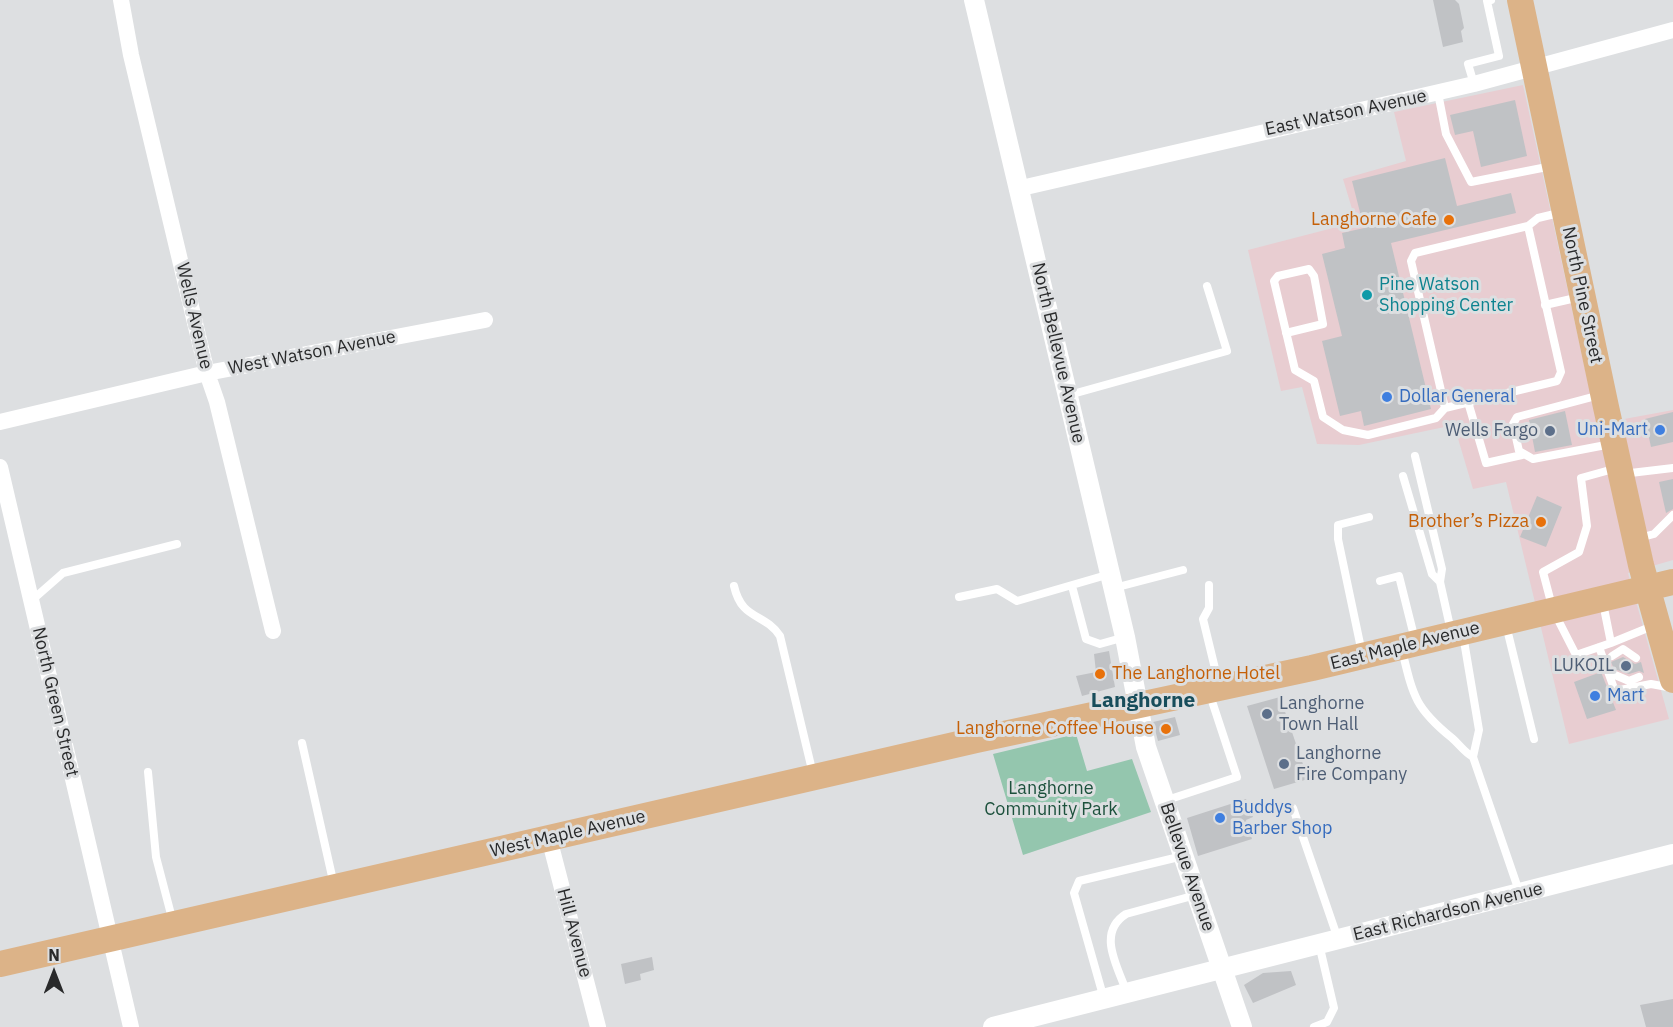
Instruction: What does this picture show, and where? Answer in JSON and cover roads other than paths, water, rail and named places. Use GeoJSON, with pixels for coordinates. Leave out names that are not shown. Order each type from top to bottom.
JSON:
{"type":"FeatureCollection","features":[{"type":"Feature","properties":{"kind":"main road","name":"North Pine Street"},"geometry":{"type":"LineString","coordinates":[[1520,0],[1603,394],[1647,589],[1673,680]]}},
{"type":"Feature","properties":{"kind":"main road","name":"East Maple Avenue"},"geometry":{"type":"LineString","coordinates":[[1137,706],[1363,656],[1673,582]]}},
{"type":"Feature","properties":{"kind":"main road","name":"West Maple Avenue"},"geometry":{"type":"LineString","coordinates":[[0,964],[814,777],[1137,706]]}},
{"type":"Feature","properties":{"kind":"street","name":"Wells Avenue"},"geometry":{"type":"LineString","coordinates":[[122,0],[131,55],[207,374],[218,402],[273,631]]}},
{"type":"Feature","properties":{"kind":"street","name":"North Bellevue Avenue"},"geometry":{"type":"LineString","coordinates":[[974,0],[1125,637],[1137,706]]}},
{"type":"Feature","properties":{"kind":"street","name":"East Watson Avenue"},"geometry":{"type":"LineString","coordinates":[[1017,189],[1438,93],[1535,69],[1673,30]]}},
{"type":"Feature","properties":{"kind":"street","name":"West Watson Avenue"},"geometry":{"type":"LineString","coordinates":[[0,422],[37,411],[207,374],[485,320]]}},
{"type":"Feature","properties":{"kind":"street","name":"North Green Street"},"geometry":{"type":"LineString","coordinates":[[0,467],[131,1027]]}},
{"type":"Feature","properties":{"kind":"street","name":"Bellevue Avenue"},"geometry":{"type":"LineString","coordinates":[[1137,706],[1146,747],[1242,1027]]}},
{"type":"Feature","properties":{"kind":"street","name":"Hill Avenue"},"geometry":{"type":"LineString","coordinates":[[549,838],[598,1027]]}},
{"type":"Feature","properties":{"kind":"street","name":"East Richardson Avenue"},"geometry":{"type":"LineString","coordinates":[[993,1027],[1673,854]]}},
{"type":"Feature","properties":{"kind":"lane"},"geometry":{"type":"LineString","coordinates":[[1474,84],[1468,64],[1499,57],[1486,1],[1491,0]]}},
{"type":"Feature","properties":{"kind":"lane"},"geometry":{"type":"LineString","coordinates":[[1438,93],[1446,134],[1471,182],[1554,165]]}},
{"type":"Feature","properties":{"kind":"lane"},"geometry":{"type":"LineString","coordinates":[[1445,408],[1411,261],[1415,253],[1528,226],[1538,218],[1564,211]]}},
{"type":"Feature","properties":{"kind":"lane"},"geometry":{"type":"LineString","coordinates":[[1286,333],[1323,324],[1314,276],[1309,269],[1278,276],[1274,281],[1286,333],[1295,370],[1314,381],[1323,417],[1343,430],[1368,435],[1436,418],[1445,408],[1557,381],[1561,372],[1528,226]]}},
{"type":"Feature","properties":{"kind":"lane"},"geometry":{"type":"LineString","coordinates":[[1068,395],[1227,351],[1207,286]]}},
{"type":"Feature","properties":{"kind":"lane"},"geometry":{"type":"LineString","coordinates":[[1545,305],[1582,296]]}},
{"type":"Feature","properties":{"kind":"lane"},"geometry":{"type":"LineString","coordinates":[[1522,455],[1518,451],[1513,424],[1517,417],[1603,394]]}},
{"type":"Feature","properties":{"kind":"lane"},"geometry":{"type":"LineString","coordinates":[[1468,402],[1486,463],[1522,455],[1539,459],[1619,461],[1673,468]]}},
{"type":"Feature","properties":{"kind":"lane"},"geometry":{"type":"LineString","coordinates":[[1415,456],[1442,569],[1440,582]]}},
{"type":"Feature","properties":{"kind":"lane"},"geometry":{"type":"LineString","coordinates":[[1619,461],[1581,478],[1587,526],[1579,552],[1543,572],[1552,610],[1576,655],[1611,643],[1636,658]]}},
{"type":"Feature","properties":{"kind":"lane"},"geometry":{"type":"LineString","coordinates":[[1403,476],[1432,574],[1440,582],[1457,633],[1479,730],[1473,757],[1521,894]]}},
{"type":"Feature","properties":{"kind":"lane"},"geometry":{"type":"LineString","coordinates":[[1636,539],[1654,534],[1673,515]]}},
{"type":"Feature","properties":{"kind":"lane"},"geometry":{"type":"LineString","coordinates":[[1363,656],[1338,539],[1338,525],[1369,517]]}},
{"type":"Feature","properties":{"kind":"lane"},"geometry":{"type":"LineString","coordinates":[[31,602],[63,573],[177,544]]}},
{"type":"Feature","properties":{"kind":"lane"},"geometry":{"type":"LineString","coordinates":[[959,597],[997,589],[1017,601],[1072,586],[1183,570]]}},
{"type":"Feature","properties":{"kind":"lane"},"geometry":{"type":"LineString","coordinates":[[1380,581],[1399,576],[1413,694],[1422,711],[1464,752],[1473,757]]}},
{"type":"Feature","properties":{"kind":"lane"},"geometry":{"type":"LineString","coordinates":[[1164,801],[1237,777],[1214,690],[1203,619],[1209,608],[1209,585]]}},
{"type":"Feature","properties":{"kind":"lane"},"geometry":{"type":"LineString","coordinates":[[734,586],[737,600],[744,609],[775,628],[780,636],[814,777]]}},
{"type":"Feature","properties":{"kind":"lane"},"geometry":{"type":"LineString","coordinates":[[1072,586],[1086,639],[1100,644],[1125,637]]}},
{"type":"Feature","properties":{"kind":"lane"},"geometry":{"type":"LineString","coordinates":[[1602,599],[1611,643]]}},
{"type":"Feature","properties":{"kind":"lane"},"geometry":{"type":"LineString","coordinates":[[1505,622],[1534,739]]}},
{"type":"Feature","properties":{"kind":"lane"},"geometry":{"type":"LineString","coordinates":[[1612,656],[1656,625]]}},
{"type":"Feature","properties":{"kind":"lane"},"geometry":{"type":"LineString","coordinates":[[1599,647],[1615,691],[1639,677]]}},
{"type":"Feature","properties":{"kind":"lane"},"geometry":{"type":"LineString","coordinates":[[1615,675],[1630,682],[1673,688]]}},
{"type":"Feature","properties":{"kind":"lane"},"geometry":{"type":"LineString","coordinates":[[302,743],[335,888]]}},
{"type":"Feature","properties":{"kind":"lane"},"geometry":{"type":"LineString","coordinates":[[148,772],[156,856],[173,924]]}},
{"type":"Feature","properties":{"kind":"lane"},"geometry":{"type":"LineString","coordinates":[[1293,808],[1329,942],[1334,1008],[1327,1022],[1314,1027]]}},
{"type":"Feature","properties":{"kind":"lane"},"geometry":{"type":"LineString","coordinates":[[1104,1000],[1074,893],[1079,881],[1183,856]]}},
{"type":"Feature","properties":{"kind":"lane"},"geometry":{"type":"LineString","coordinates":[[1127,993],[1109,939],[1117,920],[1126,915],[1197,895]]}},
{"type":"Feature","properties":{"kind":"place","name":"Langhorne Cafe"},"geometry":{"type":"Point","coordinates":[1449,220]}},
{"type":"Feature","properties":{"kind":"place","name":"Pine Watson Shopping Center"},"geometry":{"type":"Point","coordinates":[1367,295]}},
{"type":"Feature","properties":{"kind":"place","name":"Dollar General"},"geometry":{"type":"Point","coordinates":[1387,397]}},
{"type":"Feature","properties":{"kind":"place","name":"Uni-Mart"},"geometry":{"type":"Point","coordinates":[1660,430]}},
{"type":"Feature","properties":{"kind":"place","name":"Wells Fargo"},"geometry":{"type":"Point","coordinates":[1550,431]}},
{"type":"Feature","properties":{"kind":"place","name":"Brother’s Pizza"},"geometry":{"type":"Point","coordinates":[1541,522]}},
{"type":"Feature","properties":{"kind":"place","name":"LUKOIL"},"geometry":{"type":"Point","coordinates":[1626,666]}},
{"type":"Feature","properties":{"kind":"place","name":"The Langhorne Hotel"},"geometry":{"type":"Point","coordinates":[1100,674]}},
{"type":"Feature","properties":{"kind":"place","name":"Mart"},"geometry":{"type":"Point","coordinates":[1595,696]}},
{"type":"Feature","properties":{"kind":"place","name":"Langhorne Town Hall"},"geometry":{"type":"Point","coordinates":[1267,714]}},
{"type":"Feature","properties":{"kind":"place","name":"Langhorne Coffee House"},"geometry":{"type":"Point","coordinates":[1166,729]}},
{"type":"Feature","properties":{"kind":"place","name":"Langhorne Fire Company"},"geometry":{"type":"Point","coordinates":[1284,764]}},
{"type":"Feature","properties":{"kind":"place","name":"Buddys Barber Shop"},"geometry":{"type":"Point","coordinates":[1220,818]}},
{"type":"Feature","properties":{"kind":"district","name":"Langhorne"},"geometry":{"type":"Point","coordinates":[1143,701]}},
{"type":"Feature","properties":{"kind":"park label","name":"Langhorne Community Park"},"geometry":{"type":"Point","coordinates":[1051,799]}}]}
